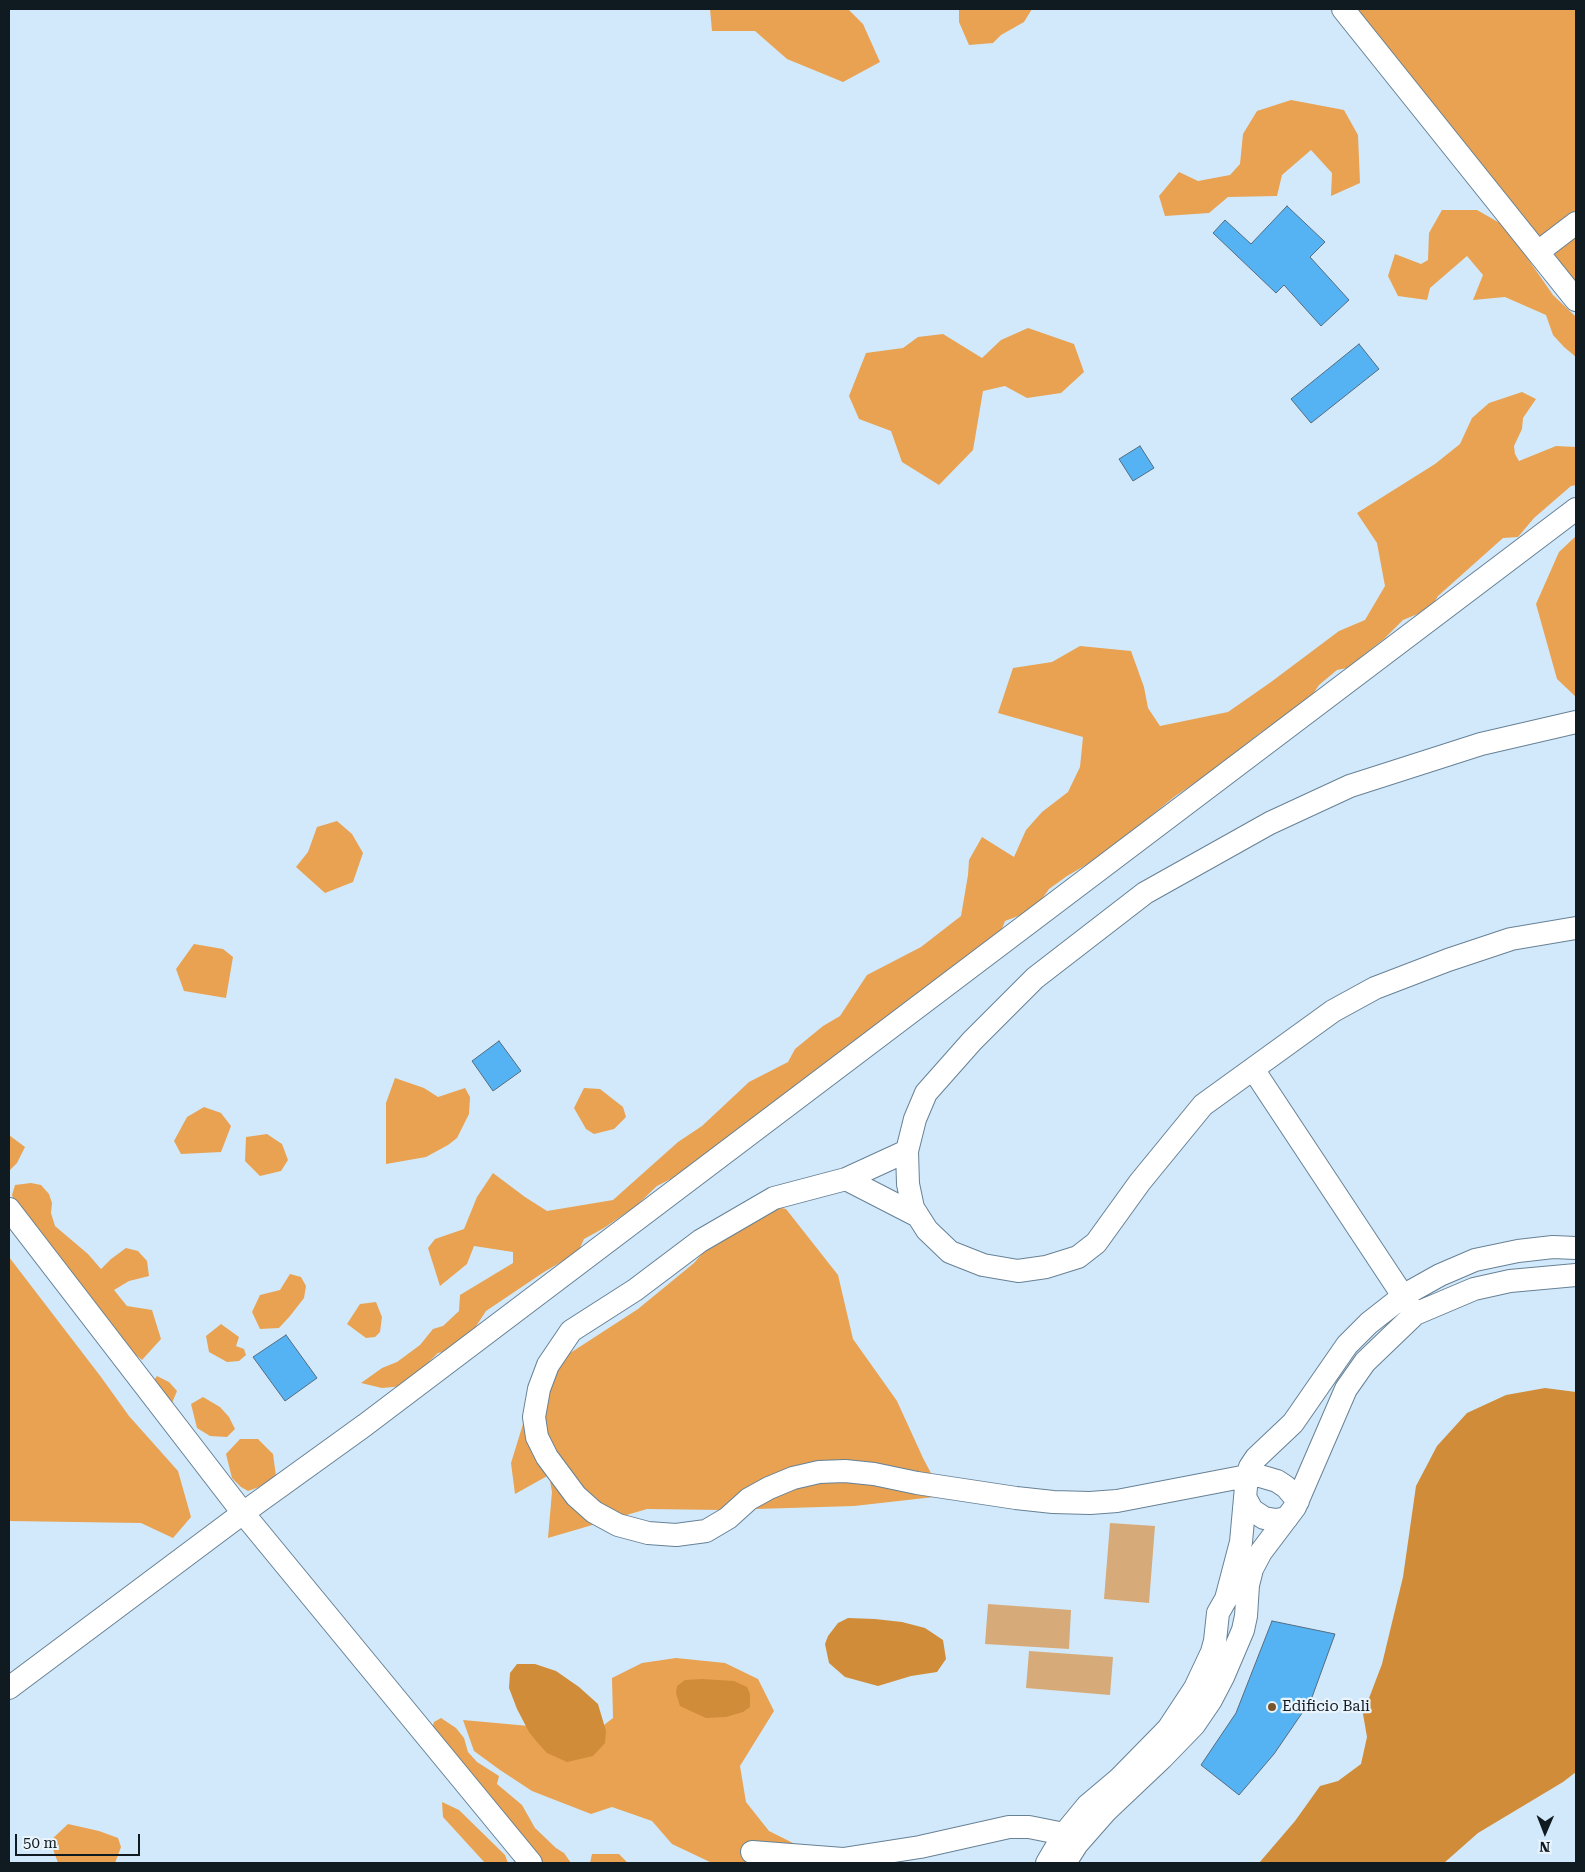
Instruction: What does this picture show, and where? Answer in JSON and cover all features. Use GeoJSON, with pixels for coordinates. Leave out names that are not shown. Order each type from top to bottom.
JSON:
{"type":"FeatureCollection","features":[{"type":"Feature","properties":{"kind":"street"},"geometry":{"type":"LineString","coordinates":[[1343,9],[1576,300]]}},
{"type":"Feature","properties":{"kind":"street"},"geometry":{"type":"LineString","coordinates":[[1538,252],[1576,223]]}},
{"type":"Feature","properties":{"kind":"street"},"geometry":{"type":"LineString","coordinates":[[9,1688],[243,1513],[366,1425],[1576,509]]}},
{"type":"Feature","properties":{"kind":"street"},"geometry":{"type":"LineString","coordinates":[[1576,722],[1481,744],[1350,786],[1270,824],[1145,893],[1035,978],[972,1041],[926,1093],[915,1119],[907,1151],[908,1184],[913,1208],[927,1230],[950,1252],[983,1265],[1018,1271],[1046,1268],[1078,1257],[1096,1243],[1140,1182],[1203,1106],[1333,1011],[1375,988],[1448,960],[1511,940],[1576,928]]}},
{"type":"Feature","properties":{"kind":"street"},"geometry":{"type":"LineString","coordinates":[[1253,1069],[1409,1306]]}},
{"type":"Feature","properties":{"kind":"street"},"geometry":{"type":"LineString","coordinates":[[907,1151],[846,1178],[774,1198],[700,1242],[634,1290],[571,1331],[548,1365],[539,1390],[534,1417],[537,1437],[547,1457],[576,1496],[594,1512],[618,1525],[648,1533],[676,1535],[706,1531],[728,1518],[749,1499],[769,1488],[793,1478],[819,1472],[845,1471],[874,1474],[917,1483],[1053,1502],[1117,1500],[1246,1486],[1260,1476],[1277,1481],[1286,1487],[1293,1510]]}},
{"type":"Feature","properties":{"kind":"street"},"geometry":{"type":"LineString","coordinates":[[846,1178],[918,1216]]}},
{"type":"Feature","properties":{"kind":"street"},"geometry":{"type":"LineString","coordinates":[[9,1209],[243,1513],[531,1863]]}},
{"type":"Feature","properties":{"kind":"street"},"geometry":{"type":"LineString","coordinates":[[1065,1863],[1070,1839],[1087,1806],[1119,1779],[1172,1723],[1194,1688],[1215,1641],[1218,1613],[1236,1602],[1248,1585],[1256,1560],[1293,1510],[1346,1389],[1409,1306],[1440,1275],[1475,1260],[1518,1251],[1553,1247],[1576,1248]]}},
{"type":"Feature","properties":{"kind":"street"},"geometry":{"type":"LineString","coordinates":[[1047,1863],[1070,1839],[1106,1811],[1162,1758],[1194,1725],[1211,1700],[1242,1633],[1246,1616],[1236,1602],[1246,1486],[1250,1466],[1293,1423],[1347,1345],[1368,1323],[1409,1306],[1510,1281],[1576,1276]]}},
{"type":"Feature","properties":{"kind":"street"},"geometry":{"type":"LineString","coordinates":[[1246,1486],[1252,1510],[1264,1518],[1276,1520],[1293,1510]]}},
{"type":"Feature","properties":{"kind":"street"},"geometry":{"type":"LineString","coordinates":[[1217,1626],[1230,1634],[1242,1633]]}},
{"type":"Feature","properties":{"kind":"street"},"geometry":{"type":"LineString","coordinates":[[752,1852],[827,1860],[843,1859],[920,1847],[1009,1827],[1028,1827],[1070,1839]]}},
{"type":"Feature","properties":{"kind":"shaded area"},"geometry":{"type":"Polygon","coordinates":[[[710,9],[848,9],[863,24],[880,62],[843,82],[787,59],[755,31],[712,31],[710,9]]]}},
{"type":"Feature","properties":{"kind":"shaded area"},"geometry":{"type":"Polygon","coordinates":[[[959,9],[1032,9],[1024,22],[1001,35],[993,43],[969,45],[959,22],[959,9]]]}},
{"type":"Feature","properties":{"kind":"shaded area"},"geometry":{"type":"Polygon","coordinates":[[[1357,9],[1576,9],[1576,285],[1357,9]]]}},
{"type":"Feature","properties":{"kind":"shaded area"},"geometry":{"type":"Polygon","coordinates":[[[1291,100],[1344,110],[1358,135],[1360,183],[1331,196],[1332,173],[1311,150],[1282,175],[1277,196],[1228,197],[1209,213],[1165,216],[1159,196],[1179,172],[1198,181],[1230,175],[1240,164],[1243,134],[1257,111],[1291,100]]]}},
{"type":"Feature","properties":{"kind":"shaded area"},"geometry":{"type":"Polygon","coordinates":[[[1442,210],[1477,210],[1505,226],[1553,295],[1576,317],[1576,357],[1553,335],[1546,315],[1505,297],[1473,300],[1483,275],[1467,256],[1430,288],[1427,300],[1398,296],[1388,276],[1395,254],[1421,264],[1428,260],[1429,233],[1442,210]]]}},
{"type":"Feature","properties":{"kind":"shaded area"},"geometry":{"type":"Polygon","coordinates":[[[1028,328],[1074,344],[1084,372],[1061,393],[1027,398],[1005,386],[983,391],[973,450],[939,485],[902,462],[891,431],[859,419],[849,396],[866,353],[903,348],[918,337],[943,334],[982,358],[1001,340],[1028,328]]]}},
{"type":"Feature","properties":{"kind":"shaded area"},"geometry":{"type":"Polygon","coordinates":[[[1522,392],[1536,399],[1523,418],[1522,429],[1514,446],[1515,454],[1519,461],[1556,446],[1576,447],[1576,485],[1571,486],[1534,518],[1518,537],[1503,538],[1438,596],[1430,609],[1403,620],[1384,639],[1347,668],[1337,670],[1319,685],[1313,694],[1294,712],[1260,733],[1218,767],[1174,797],[1103,855],[1049,889],[1034,910],[1005,921],[1000,934],[680,1174],[657,1186],[636,1206],[584,1239],[578,1252],[544,1272],[486,1311],[467,1340],[452,1350],[438,1353],[404,1386],[382,1388],[361,1383],[382,1368],[397,1362],[420,1345],[433,1329],[443,1326],[459,1311],[460,1295],[513,1263],[513,1252],[474,1246],[467,1264],[440,1286],[428,1248],[435,1239],[464,1229],[477,1197],[493,1173],[547,1211],[613,1200],[678,1142],[702,1126],[749,1082],[788,1062],[795,1049],[823,1026],[840,1016],[867,975],[921,947],[961,916],[969,860],[982,837],[1014,857],[1026,830],[1042,812],[1068,792],[1080,767],[1083,737],[998,713],[1013,668],[1052,662],[1080,646],[1131,651],[1144,687],[1148,708],[1160,726],[1228,712],[1339,631],[1365,620],[1385,586],[1377,543],[1357,513],[1435,464],[1460,444],[1472,418],[1489,403],[1522,392]]]}},
{"type":"Feature","properties":{"kind":"shaded area"},"geometry":{"type":"Polygon","coordinates":[[[1576,536],[1576,697],[1557,679],[1536,604],[1559,552],[1576,536]]]}},
{"type":"Feature","properties":{"kind":"shaded area"},"geometry":{"type":"Polygon","coordinates":[[[337,821],[352,834],[363,853],[353,882],[325,893],[296,867],[308,852],[317,827],[337,821]]]}},
{"type":"Feature","properties":{"kind":"shaded area"},"geometry":{"type":"Polygon","coordinates":[[[194,944],[223,949],[233,957],[226,998],[184,991],[176,969],[194,944]]]}},
{"type":"Feature","properties":{"kind":"shaded area"},"geometry":{"type":"Polygon","coordinates":[[[395,1078],[424,1088],[438,1097],[465,1088],[470,1097],[469,1114],[457,1138],[448,1145],[426,1157],[386,1164],[386,1103],[395,1078]]]}},
{"type":"Feature","properties":{"kind":"shaded area"},"geometry":{"type":"Polygon","coordinates":[[[584,1088],[600,1089],[623,1107],[626,1117],[614,1129],[594,1134],[586,1129],[574,1108],[584,1088]]]}},
{"type":"Feature","properties":{"kind":"shaded area"},"geometry":{"type":"Polygon","coordinates":[[[204,1107],[221,1113],[231,1126],[221,1152],[181,1154],[174,1141],[187,1117],[204,1107]]]}},
{"type":"Feature","properties":{"kind":"shaded area"},"geometry":{"type":"Polygon","coordinates":[[[267,1134],[282,1144],[288,1160],[281,1171],[260,1176],[245,1161],[246,1137],[267,1134]]]}},
{"type":"Feature","properties":{"kind":"shaded area"},"geometry":{"type":"Polygon","coordinates":[[[9,1135],[25,1147],[17,1163],[9,1171],[9,1135]]]}},
{"type":"Feature","properties":{"kind":"shaded area"},"geometry":{"type":"Polygon","coordinates":[[[31,1183],[41,1185],[49,1194],[52,1203],[51,1213],[55,1226],[88,1254],[101,1269],[126,1248],[138,1251],[147,1261],[149,1276],[129,1281],[114,1290],[127,1306],[152,1310],[161,1339],[142,1360],[116,1338],[17,1209],[12,1195],[15,1185],[31,1183]]]}},
{"type":"Feature","properties":{"kind":"shaded area"},"geometry":{"type":"Polygon","coordinates":[[[761,1203],[786,1209],[838,1275],[853,1339],[897,1401],[943,1496],[854,1506],[723,1510],[647,1509],[548,1538],[552,1492],[549,1475],[515,1494],[511,1463],[523,1424],[544,1370],[638,1309],[694,1263],[724,1229],[761,1203]]]}},
{"type":"Feature","properties":{"kind":"shaded area"},"geometry":{"type":"Polygon","coordinates":[[[9,1257],[129,1416],[178,1471],[191,1517],[173,1538],[141,1523],[9,1521],[9,1257]]]}},
{"type":"Feature","properties":{"kind":"shaded area"},"geometry":{"type":"Polygon","coordinates":[[[290,1274],[301,1277],[306,1286],[304,1298],[279,1328],[260,1329],[252,1312],[260,1295],[280,1290],[290,1274]]]}},
{"type":"Feature","properties":{"kind":"shaded area"},"geometry":{"type":"Polygon","coordinates":[[[376,1302],[382,1317],[380,1332],[375,1337],[366,1338],[347,1324],[360,1304],[376,1302]]]}},
{"type":"Feature","properties":{"kind":"shaded area"},"geometry":{"type":"Polygon","coordinates":[[[221,1324],[239,1337],[236,1346],[244,1349],[246,1355],[239,1361],[227,1362],[209,1352],[206,1336],[221,1324]]]}},
{"type":"Feature","properties":{"kind":"shaded area"},"geometry":{"type":"Polygon","coordinates":[[[157,1376],[169,1382],[177,1391],[172,1403],[148,1388],[157,1376]]]}},
{"type":"Feature","properties":{"kind":"shaded area"},"geometry":{"type":"Polygon","coordinates":[[[1545,1388],[1576,1392],[1576,1772],[1563,1782],[1478,1833],[1444,1863],[1259,1863],[1295,1821],[1320,1786],[1338,1781],[1361,1764],[1367,1737],[1363,1714],[1382,1664],[1403,1577],[1416,1486],[1437,1446],[1467,1413],[1506,1395],[1545,1388]]]}},
{"type":"Feature","properties":{"kind":"shaded area"},"geometry":{"type":"Polygon","coordinates":[[[203,1397],[220,1407],[229,1417],[235,1429],[227,1437],[210,1436],[197,1428],[191,1404],[203,1397]]]}},
{"type":"Feature","properties":{"kind":"shaded area"},"geometry":{"type":"Polygon","coordinates":[[[240,1439],[258,1439],[273,1454],[276,1476],[259,1487],[248,1491],[232,1478],[226,1454],[240,1439]]]}},
{"type":"Feature","properties":{"kind":"shaded area"},"geometry":{"type":"Polygon","coordinates":[[[1110,1523],[1155,1526],[1149,1603],[1104,1599],[1110,1523]]]}},
{"type":"Feature","properties":{"kind":"shaded area"},"geometry":{"type":"Polygon","coordinates":[[[988,1604],[1071,1610],[1069,1649],[985,1644],[988,1604]]]}},
{"type":"Feature","properties":{"kind":"shaded area"},"geometry":{"type":"Polygon","coordinates":[[[848,1618],[902,1622],[925,1628],[943,1640],[946,1659],[937,1672],[911,1676],[878,1686],[845,1677],[829,1663],[825,1644],[828,1636],[838,1623],[848,1618]]]}},
{"type":"Feature","properties":{"kind":"shaded area"},"geometry":{"type":"Polygon","coordinates":[[[1029,1651],[1113,1657],[1110,1695],[1026,1688],[1029,1651]]]}},
{"type":"Feature","properties":{"kind":"shaded area"},"geometry":{"type":"Polygon","coordinates":[[[676,1658],[725,1663],[758,1679],[774,1711],[740,1766],[746,1802],[769,1831],[799,1846],[882,1863],[712,1863],[672,1844],[652,1821],[612,1807],[591,1814],[532,1791],[474,1751],[463,1720],[595,1732],[613,1718],[612,1678],[642,1663],[676,1658]]]}},
{"type":"Feature","properties":{"kind":"shaded area"},"geometry":{"type":"Polygon","coordinates":[[[517,1664],[535,1664],[556,1671],[579,1687],[598,1704],[606,1731],[605,1743],[593,1756],[567,1762],[547,1753],[537,1742],[529,1732],[517,1709],[509,1688],[510,1673],[517,1664]]]}},
{"type":"Feature","properties":{"kind":"shaded area"},"geometry":{"type":"Polygon","coordinates":[[[685,1680],[734,1681],[747,1687],[750,1694],[750,1707],[743,1712],[726,1717],[706,1718],[680,1706],[676,1693],[677,1686],[685,1680]]]}},
{"type":"Feature","properties":{"kind":"shaded area"},"geometry":{"type":"Polygon","coordinates":[[[441,1718],[456,1728],[464,1738],[468,1752],[477,1762],[499,1776],[497,1784],[522,1805],[535,1828],[564,1853],[571,1863],[541,1863],[432,1728],[434,1722],[441,1718]]]}},
{"type":"Feature","properties":{"kind":"shaded area"},"geometry":{"type":"Polygon","coordinates":[[[442,1802],[459,1810],[505,1855],[508,1863],[485,1863],[443,1817],[442,1802]]]}},
{"type":"Feature","properties":{"kind":"shaded area"},"geometry":{"type":"Polygon","coordinates":[[[68,1824],[99,1831],[118,1838],[121,1847],[115,1863],[58,1863],[50,1841],[68,1824]]]}},
{"type":"Feature","properties":{"kind":"shaded area"},"geometry":{"type":"Polygon","coordinates":[[[592,1854],[619,1854],[628,1863],[590,1863],[592,1854]]]}},
{"type":"Feature","properties":{"kind":"building"},"geometry":{"type":"Polygon","coordinates":[[[1287,206],[1325,242],[1310,257],[1349,300],[1321,326],[1284,285],[1276,293],[1213,233],[1225,220],[1251,244],[1287,206]]]}},
{"type":"Feature","properties":{"kind":"building"},"geometry":{"type":"Polygon","coordinates":[[[1359,344],[1379,369],[1311,423],[1291,399],[1359,344]]]}},
{"type":"Feature","properties":{"kind":"building"},"geometry":{"type":"Polygon","coordinates":[[[1140,446],[1154,468],[1133,481],[1119,459],[1140,446]]]}},
{"type":"Feature","properties":{"kind":"building"},"geometry":{"type":"Polygon","coordinates":[[[499,1041],[521,1071],[493,1091],[472,1061],[499,1041]]]}},
{"type":"Feature","properties":{"kind":"building"},"geometry":{"type":"Polygon","coordinates":[[[286,1335],[317,1378],[285,1401],[253,1357],[286,1335]]]}},
{"type":"Feature","properties":{"kind":"building","name":"Edificio Bali"},"geometry":{"type":"Polygon","coordinates":[[[1272,1621],[1335,1634],[1311,1700],[1274,1754],[1239,1795],[1201,1765],[1236,1713],[1272,1621]]]}},
{"type":"Feature","properties":{"kind":"place","name":"Edificio Bali"},"geometry":{"type":"Point","coordinates":[1272,1707]}}]}
